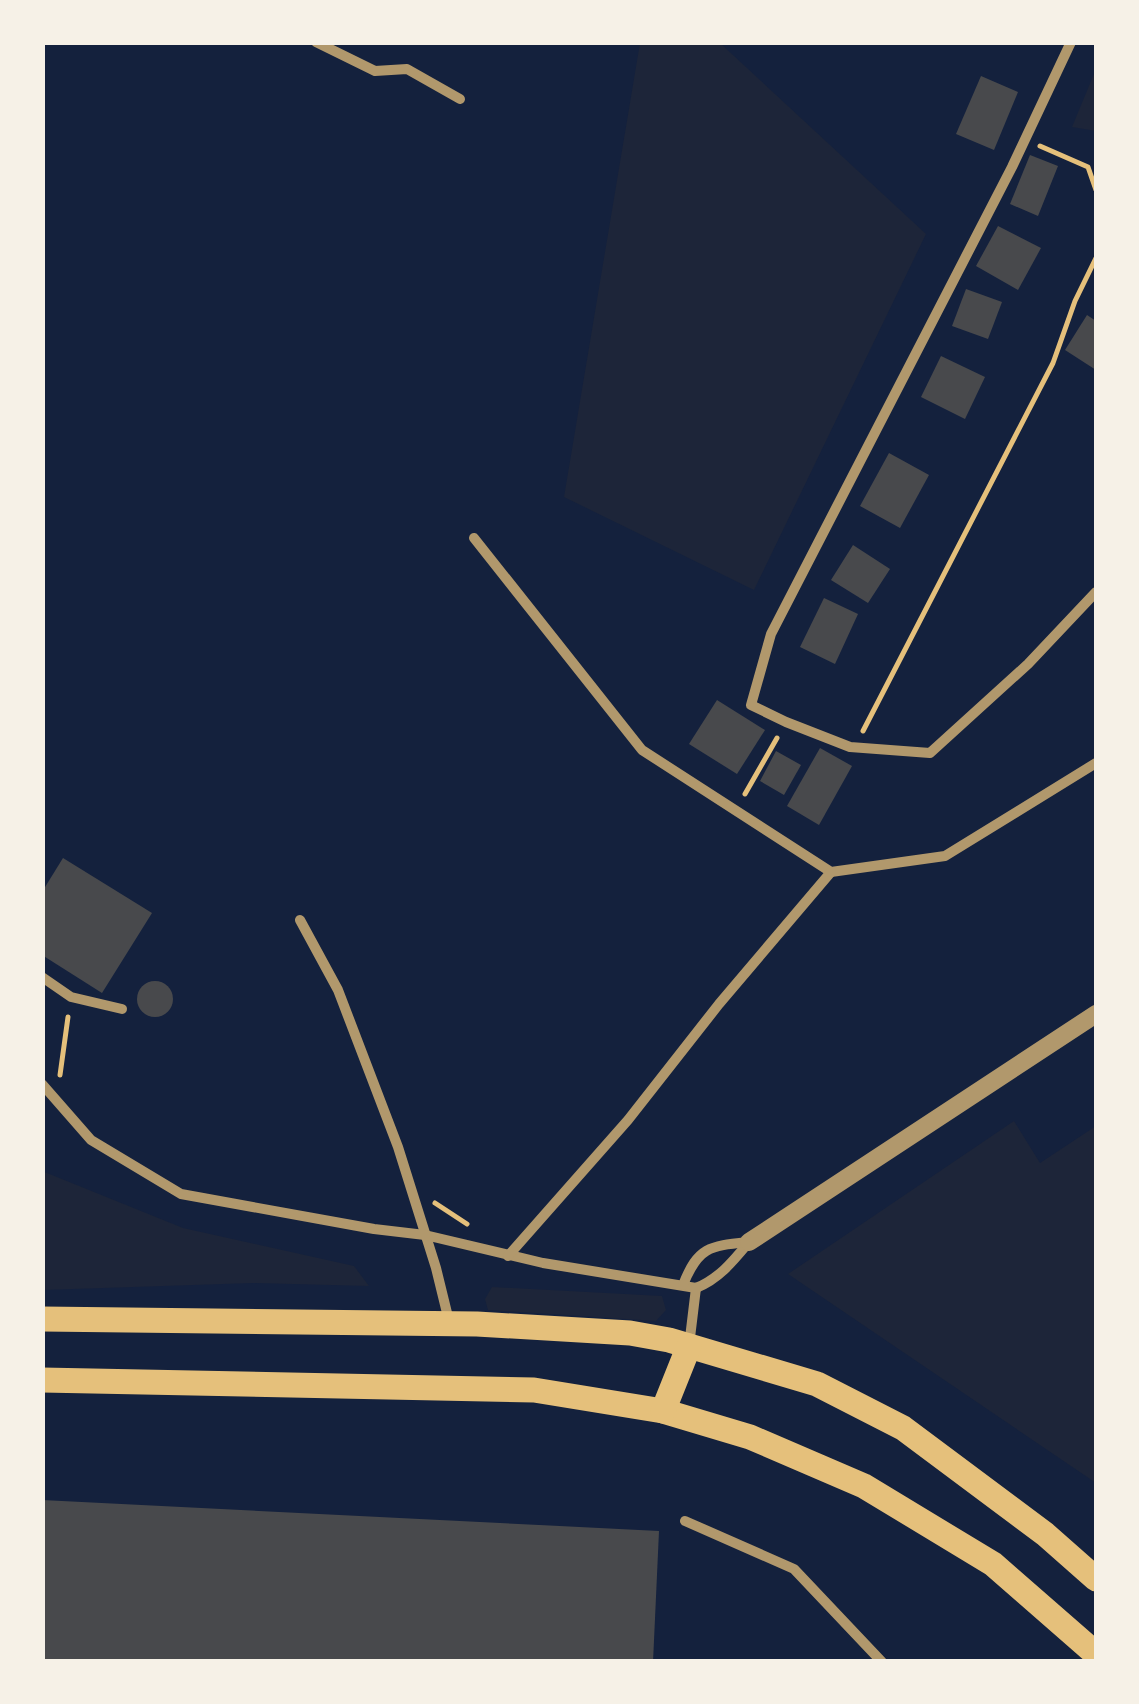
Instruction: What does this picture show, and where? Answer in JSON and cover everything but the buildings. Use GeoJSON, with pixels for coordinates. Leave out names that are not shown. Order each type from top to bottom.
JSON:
{"type":"FeatureCollection","features":[{"type":"Feature","properties":{"kind":"highway"},"geometry":{"type":"LineString","coordinates":[[42,1318],[449,1324],[630,1333],[689,1346],[817,1384],[903,1428],[1045,1534],[1096,1579]]}},
{"type":"Feature","properties":{"kind":"highway"},"geometry":{"type":"LineString","coordinates":[[663,1411],[689,1346]]}},
{"type":"Feature","properties":{"kind":"highway"},"geometry":{"type":"LineString","coordinates":[[42,1380],[534,1390],[663,1411],[750,1437],[864,1486],[994,1564],[1096,1654]]}},
{"type":"Feature","properties":{"kind":"street"},"geometry":{"type":"LineString","coordinates":[[316,42],[375,72],[407,70],[460,100]]}},
{"type":"Feature","properties":{"kind":"street"},"geometry":{"type":"LineString","coordinates":[[1071,42],[1012,168],[771,634],[751,705],[855,747],[930,753],[1028,664],[1096,592]]}},
{"type":"Feature","properties":{"kind":"street"},"geometry":{"type":"LineString","coordinates":[[474,538],[642,750],[831,872],[945,856],[1096,764]]}},
{"type":"Feature","properties":{"kind":"street"},"geometry":{"type":"LineString","coordinates":[[508,1256],[628,1120],[719,1004],[831,872]]}},
{"type":"Feature","properties":{"kind":"street"},"geometry":{"type":"LineString","coordinates":[[300,920],[338,990],[398,1146],[449,1324]]}},
{"type":"Feature","properties":{"kind":"street"},"geometry":{"type":"LineString","coordinates":[[42,977],[71,997],[122,1010]]}},
{"type":"Feature","properties":{"kind":"street"},"geometry":{"type":"LineString","coordinates":[[42,1084],[91,1140],[181,1194],[696,1288],[729,1266],[749,1242],[1096,1014]]}},
{"type":"Feature","properties":{"kind":"street"},"geometry":{"type":"LineString","coordinates":[[683,1285],[693,1260],[708,1248],[749,1242]]}},
{"type":"Feature","properties":{"kind":"street"},"geometry":{"type":"LineString","coordinates":[[689,1346],[696,1288]]}},
{"type":"Feature","properties":{"kind":"street"},"geometry":{"type":"LineString","coordinates":[[685,1521],[794,1568],[882,1662]]}},
{"type":"Feature","properties":{"kind":"path"},"geometry":{"type":"LineString","coordinates":[[1024,138],[1088,167],[1096,190]]}},
{"type":"Feature","properties":{"kind":"path"},"geometry":{"type":"LineString","coordinates":[[855,747],[1054,363],[1075,302],[1096,258]]}},
{"type":"Feature","properties":{"kind":"path"},"geometry":{"type":"LineString","coordinates":[[736,810],[786,722]]}},
{"type":"Feature","properties":{"kind":"path"},"geometry":{"type":"LineString","coordinates":[[56,1103],[71,997]]}},
{"type":"Feature","properties":{"kind":"path"},"geometry":{"type":"LineString","coordinates":[[429,1199],[478,1232]]}},
{"type":"Feature","properties":{"kind":"shaded area"},"geometry":{"type":"Polygon","coordinates":[[[640,43],[720,43],[926,234],[754,590],[564,497],[640,43]]]}},
{"type":"Feature","properties":{"kind":"shaded area"},"geometry":{"type":"Polygon","coordinates":[[[1096,69],[1096,131],[1072,127],[1096,69]]]}},
{"type":"Feature","properties":{"kind":"shaded area"},"geometry":{"type":"Polygon","coordinates":[[[1014,1121],[1040,1163],[1096,1126],[1096,1483],[788,1274],[1014,1121]]]}},
{"type":"Feature","properties":{"kind":"shaded area"},"geometry":{"type":"Polygon","coordinates":[[[42,1171],[183,1228],[354,1266],[369,1286],[253,1283],[43,1290],[42,1171]]]}},
{"type":"Feature","properties":{"kind":"shaded area"},"geometry":{"type":"Polygon","coordinates":[[[492,1287],[662,1296],[666,1310],[656,1321],[488,1310],[485,1299],[492,1287]]]}}]}
